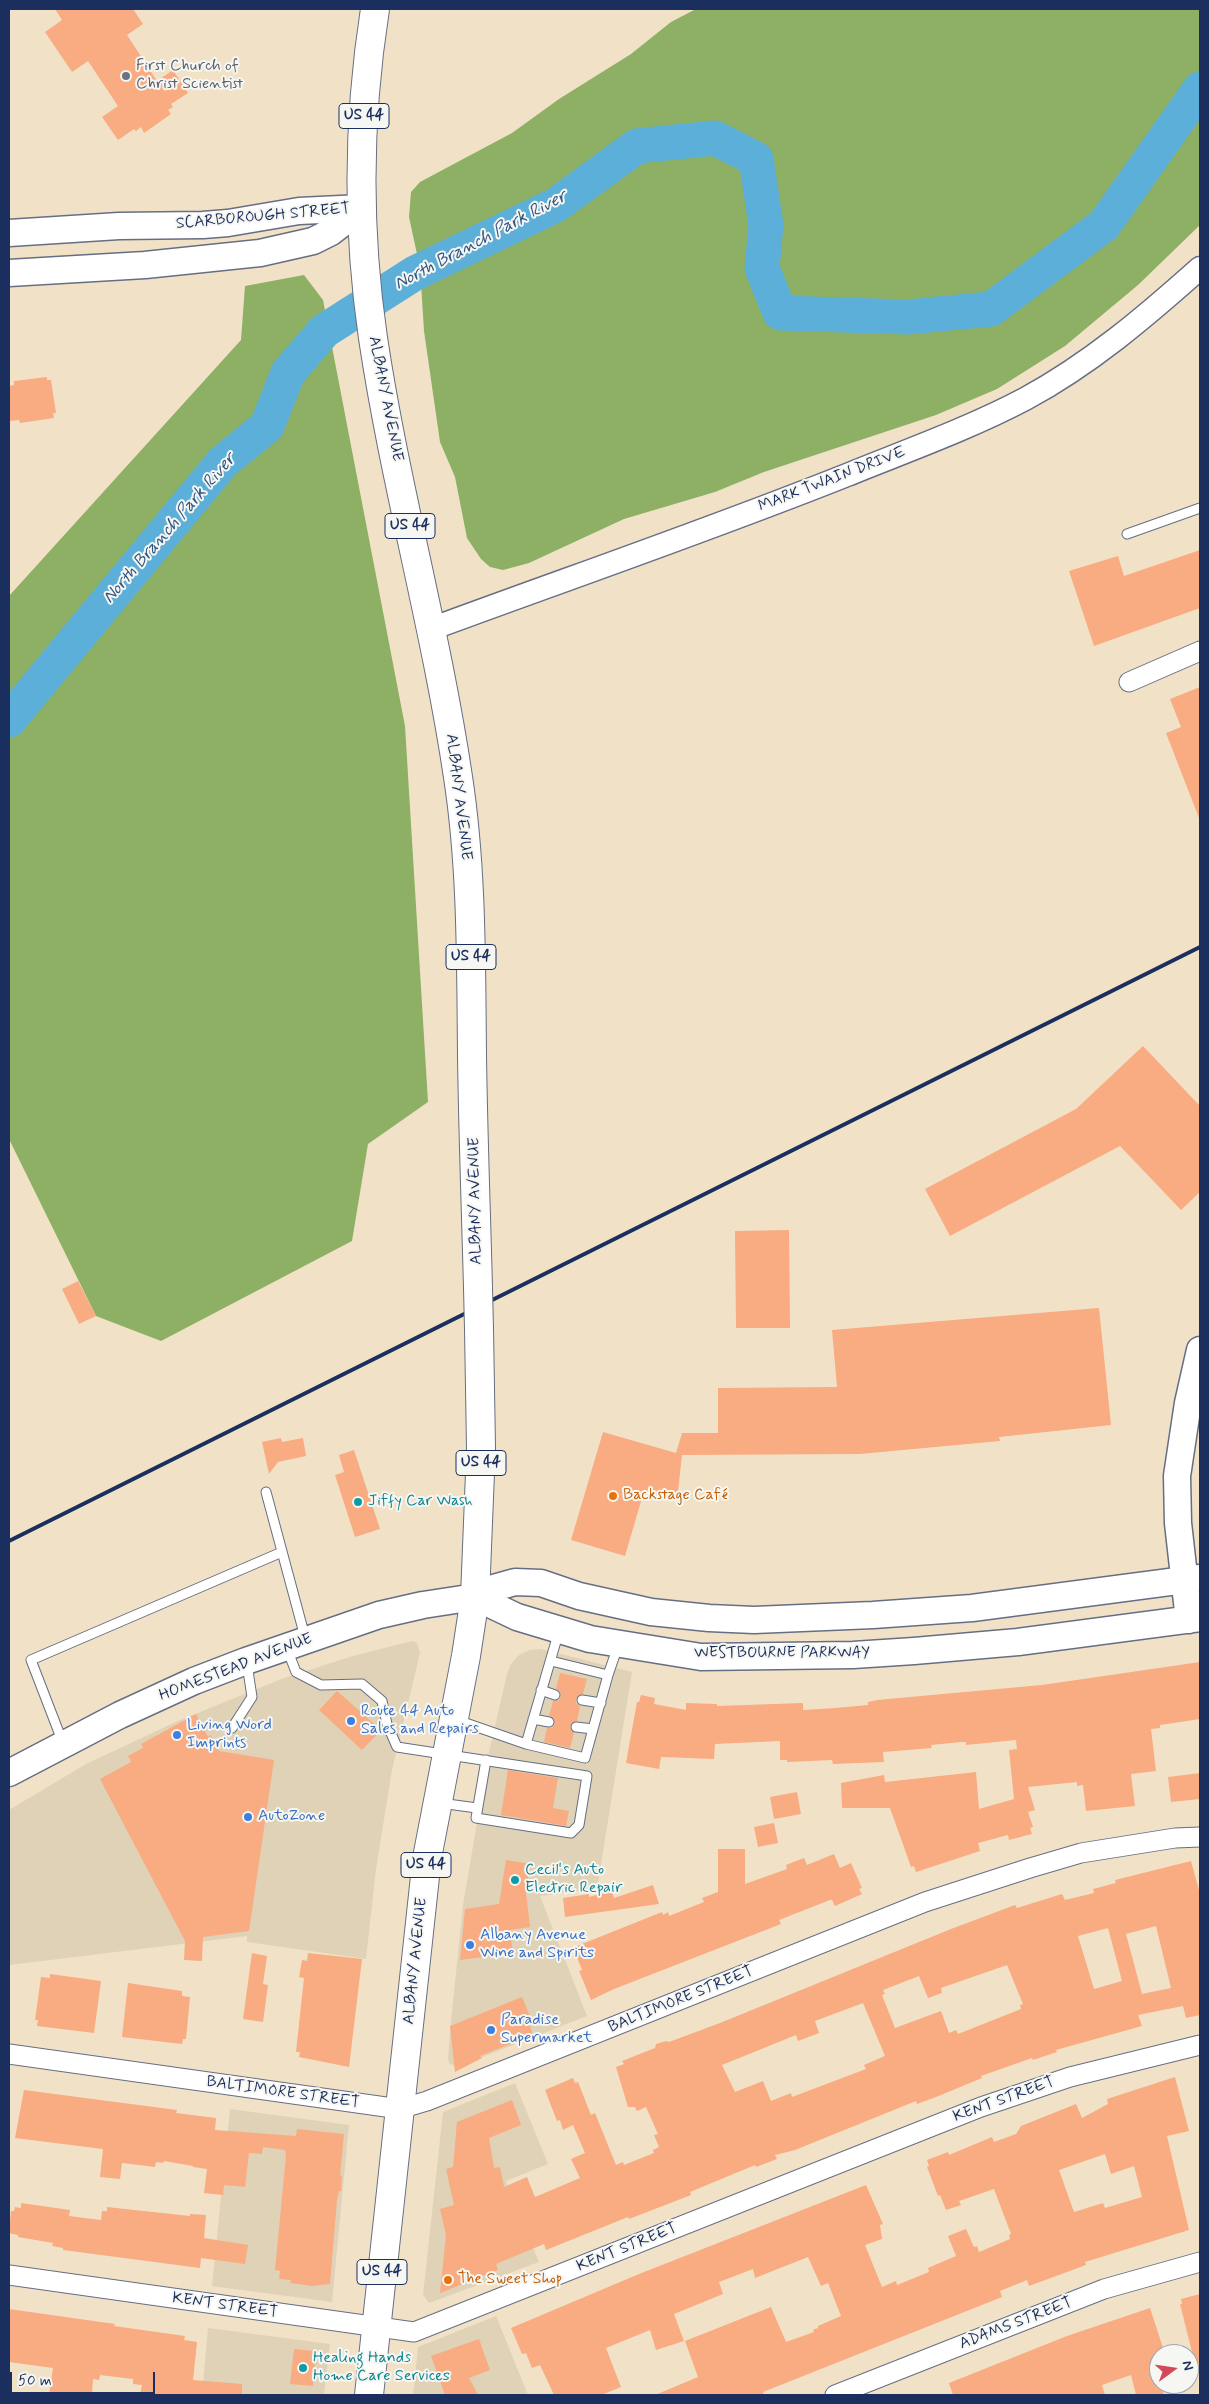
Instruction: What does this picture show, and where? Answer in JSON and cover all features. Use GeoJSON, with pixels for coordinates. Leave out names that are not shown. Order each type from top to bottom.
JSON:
{"type":"FeatureCollection","features":[{"type":"Feature","properties":{"kind":"highway","name":"ALBANY AVENUE"},"geometry":{"type":"LineString","coordinates":[[369,2395],[427,1858],[475,1597],[481,1448],[471,949],[466,845],[457,771],[374,338],[366,268],[362,208],[365,109],[375,9]]}},
{"type":"Feature","properties":{"kind":"main road","name":"SCARBOROUGH STREET"},"geometry":{"type":"LineString","coordinates":[[9,233],[119,226],[203,225],[237,222],[299,211],[362,208]]}},
{"type":"Feature","properties":{"kind":"main road","name":"SCARBOROUGH STREET"},"geometry":{"type":"LineString","coordinates":[[9,273],[145,265],[260,253],[313,241],[331,232],[362,208]]}},
{"type":"Feature","properties":{"kind":"main road"},"geometry":{"type":"LineString","coordinates":[[1195,1619],[1192,1579],[1177,1476],[1188,1403],[1200,1350]]}},
{"type":"Feature","properties":{"kind":"main road"},"geometry":{"type":"LineString","coordinates":[[475,1597],[505,1584],[530,1581],[614,1605],[673,1615],[754,1620],[854,1616],[972,1608],[1192,1579]]}},
{"type":"Feature","properties":{"kind":"main road","name":"WESTBOURNE PARKWAY"},"geometry":{"type":"LineString","coordinates":[[475,1597],[517,1617],[559,1631],[619,1644],[701,1657],[853,1655],[1018,1642],[1195,1619]]}},
{"type":"Feature","properties":{"kind":"main road","name":"HOMESTEAD AVENUE"},"geometry":{"type":"LineString","coordinates":[[9,1772],[194,1681],[246,1661],[379,1615],[475,1597]]}},
{"type":"Feature","properties":{"kind":"main road"},"geometry":{"type":"LineString","coordinates":[[853,1655],[854,1616]]}},
{"type":"Feature","properties":{"kind":"street","name":"MARK TWAIN DRIVE"},"geometry":{"type":"LineString","coordinates":[[431,629],[782,500],[924,444],[1025,399],[1088,360],[1128,331],[1200,268]]}},
{"type":"Feature","properties":{"kind":"street"},"geometry":{"type":"LineString","coordinates":[[1129,682],[1200,651]]}},
{"type":"Feature","properties":{"kind":"street","name":"BALTIMORE STREET"},"geometry":{"type":"LineString","coordinates":[[9,2054],[400,2109],[446,2094],[925,1902],[1082,1853],[1175,1838],[1200,1838]]}},
{"type":"Feature","properties":{"kind":"street","name":"KENT STREET"},"geometry":{"type":"LineString","coordinates":[[9,2275],[414,2332],[981,2107],[1070,2076],[1200,2045]]}},
{"type":"Feature","properties":{"kind":"street","name":"ADAMS STREET"},"geometry":{"type":"LineString","coordinates":[[835,2395],[1104,2289],[1200,2262]]}},
{"type":"Feature","properties":{"kind":"lane"},"geometry":{"type":"LineString","coordinates":[[1127,534],[1200,508]]}},
{"type":"Feature","properties":{"kind":"lane"},"geometry":{"type":"LineString","coordinates":[[266,1492],[282,1552],[296,1643],[296,1672],[321,1686],[362,1684],[382,1701],[387,1724],[397,1747],[486,1760],[587,1776],[579,1825],[571,1833],[476,1818],[486,1760]]}},
{"type":"Feature","properties":{"kind":"lane"},"geometry":{"type":"LineString","coordinates":[[64,1744],[31,1660],[282,1552]]}},
{"type":"Feature","properties":{"kind":"lane"},"geometry":{"type":"LineString","coordinates":[[526,1744],[559,1631]]}},
{"type":"Feature","properties":{"kind":"lane"},"geometry":{"type":"LineString","coordinates":[[454,1719],[482,1727],[526,1744],[585,1758],[608,1675],[619,1644]]}},
{"type":"Feature","properties":{"kind":"lane"},"geometry":{"type":"LineString","coordinates":[[232,1728],[252,1697],[246,1661]]}},
{"type":"Feature","properties":{"kind":"lane"},"geometry":{"type":"LineString","coordinates":[[551,1661],[608,1675]]}},
{"type":"Feature","properties":{"kind":"lane"},"geometry":{"type":"LineString","coordinates":[[541,1690],[555,1695]]}},
{"type":"Feature","properties":{"kind":"lane"},"geometry":{"type":"LineString","coordinates":[[582,1700],[601,1703]]}},
{"type":"Feature","properties":{"kind":"lane"},"geometry":{"type":"LineString","coordinates":[[533,1719],[548,1722]]}},
{"type":"Feature","properties":{"kind":"lane"},"geometry":{"type":"LineString","coordinates":[[576,1727],[593,1729]]}},
{"type":"Feature","properties":{"kind":"lane"},"geometry":{"type":"LineString","coordinates":[[438,1803],[477,1808]]}},
{"type":"Feature","properties":{"kind":"shaded area"},"geometry":{"type":"Polygon","coordinates":[[[412,1641],[417,1643],[420,1653],[392,1770],[376,1869],[366,1959],[247,1942],[247,1936],[9,1965],[9,1810],[86,1764],[178,1721],[284,1678],[353,1656],[412,1641]]]}},
{"type":"Feature","properties":{"kind":"shaded area"},"geometry":{"type":"Polygon","coordinates":[[[541,1649],[632,1672],[597,1889],[540,1896],[587,2016],[457,2067],[450,2064],[448,2059],[451,2021],[463,1905],[489,1752],[511,1664],[519,1655],[530,1650],[541,1649]]]}},
{"type":"Feature","properties":{"kind":"shaded area"},"geometry":{"type":"Polygon","coordinates":[[[515,2083],[548,2164],[506,2181],[539,2262],[429,2303],[423,2295],[443,2112],[515,2083]]]}},
{"type":"Feature","properties":{"kind":"shaded area"},"geometry":{"type":"Polygon","coordinates":[[[230,2109],[349,2125],[332,2302],[212,2286],[230,2109]]]}},
{"type":"Feature","properties":{"kind":"shaded area"},"geometry":{"type":"Polygon","coordinates":[[[496,2316],[528,2395],[413,2395],[418,2347],[496,2316]]]}},
{"type":"Feature","properties":{"kind":"shaded area"},"geometry":{"type":"Polygon","coordinates":[[[208,2328],[330,2344],[324,2395],[202,2395],[208,2328]]]}},
{"type":"Feature","properties":{"kind":"green space"},"geometry":{"type":"Polygon","coordinates":[[[696,9],[1200,9],[1200,225],[1138,285],[1065,346],[997,389],[936,415],[764,472],[715,492],[624,519],[529,563],[503,570],[490,567],[481,559],[467,538],[455,477],[440,442],[424,331],[420,268],[409,217],[411,192],[420,182],[512,133],[559,99],[631,54],[671,22],[696,9]]]}},
{"type":"Feature","properties":{"kind":"green space"},"geometry":{"type":"Polygon","coordinates":[[[304,275],[323,300],[405,726],[428,1102],[368,1144],[352,1241],[161,1341],[96,1316],[9,1139],[9,596],[241,340],[245,286],[304,275]]]}},
{"type":"Feature","properties":{"kind":"building","name":"First Church of Christ Scientist"},"geometry":{"type":"Polygon","coordinates":[[[55,9],[133,9],[143,24],[127,35],[157,81],[173,70],[188,93],[171,104],[173,107],[168,110],[171,114],[144,133],[141,127],[136,131],[134,129],[118,140],[102,117],[118,106],[88,61],[72,72],[45,32],[62,20],[55,9]]]}},
{"type":"Feature","properties":{"kind":"building"},"geometry":{"type":"Polygon","coordinates":[[[47,377],[47,380],[51,380],[56,413],[53,413],[54,418],[20,423],[19,420],[9,421],[9,386],[14,385],[14,381],[47,377]]]}},
{"type":"Feature","properties":{"kind":"building"},"geometry":{"type":"Polygon","coordinates":[[[1200,550],[1200,608],[1094,646],[1069,571],[1118,556],[1124,576],[1200,550]]]}},
{"type":"Feature","properties":{"kind":"building"},"geometry":{"type":"Polygon","coordinates":[[[1200,687],[1199,818],[1166,733],[1181,727],[1170,699],[1200,687]]]}},
{"type":"Feature","properties":{"kind":"building"},"geometry":{"type":"Polygon","coordinates":[[[1143,1046],[1200,1106],[1200,1192],[1181,1210],[1120,1146],[950,1236],[925,1189],[1076,1109],[1143,1046]]]}},
{"type":"Feature","properties":{"kind":"building"},"geometry":{"type":"Polygon","coordinates":[[[789,1230],[790,1328],[736,1328],[735,1231],[789,1230]]]}},
{"type":"Feature","properties":{"kind":"building"},"geometry":{"type":"Polygon","coordinates":[[[78,1281],[96,1316],[79,1324],[62,1289],[78,1281]]]}},
{"type":"Feature","properties":{"kind":"building"},"geometry":{"type":"Polygon","coordinates":[[[1099,1308],[1111,1425],[999,1437],[1000,1441],[860,1454],[682,1455],[677,1500],[644,1491],[625,1556],[571,1540],[603,1432],[676,1453],[682,1433],[718,1433],[718,1388],[837,1387],[832,1330],[1099,1308]]]}},
{"type":"Feature","properties":{"kind":"building"},"geometry":{"type":"Polygon","coordinates":[[[281,1438],[282,1442],[303,1438],[306,1456],[278,1462],[269,1474],[262,1442],[281,1438]]]}},
{"type":"Feature","properties":{"kind":"building","name":"Jiffy Car Wash"},"geometry":{"type":"Polygon","coordinates":[[[354,1450],[380,1529],[355,1537],[335,1475],[344,1472],[339,1455],[354,1450]]]}},
{"type":"Feature","properties":{"kind":"building"},"geometry":{"type":"Polygon","coordinates":[[[1200,1662],[1200,1719],[1160,1725],[1160,1728],[1151,1729],[1156,1771],[1131,1774],[1135,1806],[1086,1811],[1083,1785],[1077,1786],[1077,1782],[1028,1787],[1035,1810],[1028,1812],[1033,1827],[1030,1828],[1032,1834],[1009,1840],[1008,1835],[978,1843],[980,1851],[916,1872],[914,1866],[911,1867],[890,1808],[842,1808],[841,1783],[884,1775],[885,1782],[976,1772],[979,1809],[1014,1799],[1009,1750],[1017,1749],[1016,1740],[966,1745],[966,1742],[961,1742],[931,1745],[932,1748],[883,1752],[884,1762],[833,1764],[832,1760],[787,1762],[787,1760],[780,1760],[780,1741],[715,1744],[714,1759],[661,1757],[659,1769],[626,1763],[637,1702],[639,1702],[641,1695],[655,1698],[654,1704],[686,1710],[686,1703],[717,1704],[717,1706],[803,1703],[803,1710],[868,1705],[868,1702],[877,1700],[1042,1685],[1200,1662]]]}},
{"type":"Feature","properties":{"kind":"building"},"geometry":{"type":"Polygon","coordinates":[[[560,1673],[587,1679],[583,1694],[576,1699],[576,1703],[580,1706],[577,1721],[570,1726],[574,1733],[570,1748],[544,1742],[547,1728],[552,1728],[555,1724],[553,1718],[549,1716],[553,1701],[559,1700],[561,1697],[560,1691],[556,1689],[560,1673]]]}},
{"type":"Feature","properties":{"kind":"building","name":"Route 44 Auto Sales and Repairs"},"geometry":{"type":"Polygon","coordinates":[[[337,1691],[381,1730],[362,1750],[319,1710],[337,1691]]]}},
{"type":"Feature","properties":{"kind":"building"},"geometry":{"type":"Polygon","coordinates":[[[196,1714],[208,1737],[211,1735],[219,1751],[274,1760],[249,1931],[203,1937],[202,1961],[184,1960],[185,1941],[100,1779],[131,1762],[128,1756],[143,1748],[141,1744],[196,1714]]]}},
{"type":"Feature","properties":{"kind":"building"},"geometry":{"type":"Polygon","coordinates":[[[508,1770],[558,1778],[553,1808],[569,1811],[566,1826],[501,1815],[508,1770]]]}},
{"type":"Feature","properties":{"kind":"building"},"geometry":{"type":"Polygon","coordinates":[[[1200,1773],[1200,1799],[1171,1802],[1168,1777],[1200,1773]]]}},
{"type":"Feature","properties":{"kind":"building"},"geometry":{"type":"Polygon","coordinates":[[[797,1792],[801,1814],[774,1819],[770,1797],[797,1792]]]}},
{"type":"Feature","properties":{"kind":"building"},"geometry":{"type":"Polygon","coordinates":[[[774,1823],[778,1843],[758,1847],[754,1827],[774,1823]]]}},
{"type":"Feature","properties":{"kind":"building"},"geometry":{"type":"Polygon","coordinates":[[[718,1849],[745,1849],[745,1884],[787,1869],[786,1865],[804,1858],[807,1865],[834,1854],[840,1868],[851,1863],[862,1888],[859,1889],[862,1894],[835,1906],[832,1900],[830,1900],[779,1920],[781,1924],[614,1989],[591,2000],[579,1971],[582,1970],[575,1952],[579,1951],[577,1946],[662,1912],[663,1915],[668,1912],[669,1916],[704,1902],[702,1898],[718,1892],[718,1849]]]}},
{"type":"Feature","properties":{"kind":"building"},"geometry":{"type":"Polygon","coordinates":[[[506,1860],[530,1864],[526,1893],[530,1927],[510,1930],[513,1953],[460,1960],[465,1909],[499,1904],[506,1860]]]}},
{"type":"Feature","properties":{"kind":"building"},"geometry":{"type":"Polygon","coordinates":[[[1191,1861],[1200,1894],[1200,2015],[1186,2018],[1183,2006],[1138,2015],[1142,2026],[1056,2050],[1057,2052],[1033,2060],[1032,2058],[981,2076],[982,2078],[936,2097],[917,2104],[916,2101],[795,2150],[775,2155],[777,2159],[756,2167],[755,2165],[690,2192],[691,2195],[629,2219],[628,2217],[546,2250],[544,2244],[496,2264],[498,2270],[440,2293],[446,2235],[440,2209],[454,2205],[446,2169],[453,2167],[457,2122],[512,2100],[521,2125],[489,2138],[494,2168],[500,2167],[504,2187],[527,2177],[535,2197],[580,2178],[571,2159],[585,2153],[573,2125],[563,2130],[560,2120],[557,2121],[545,2090],[573,2078],[575,2083],[578,2082],[591,2115],[595,2113],[616,2165],[623,2162],[624,2165],[654,2153],[653,2150],[659,2147],[654,2135],[658,2134],[646,2107],[637,2111],[635,2107],[628,2107],[616,2067],[624,2064],[622,2061],[655,2048],[656,2044],[669,2042],[720,2023],[1015,1905],[1017,1908],[1062,1894],[1065,1900],[1094,1893],[1093,1889],[1116,1883],[1115,1880],[1191,1861]],[[1156,1926],[1126,1934],[1142,1994],[1171,1988],[1156,1926]],[[1108,1928],[1078,1936],[1094,1989],[1122,1981],[1108,1928]],[[1007,1965],[941,1988],[942,1993],[928,1998],[919,1976],[883,1990],[885,1994],[882,1995],[895,2028],[941,2011],[949,2033],[956,2030],[958,2034],[1021,2009],[1020,2005],[1023,2004],[1007,1965]],[[863,2003],[815,2021],[819,2033],[798,2041],[796,2035],[722,2065],[735,2092],[763,2081],[771,2101],[791,2093],[792,2097],[866,2069],[864,2065],[885,2056],[863,2003]]]}},
{"type":"Feature","properties":{"kind":"building"},"geometry":{"type":"Polygon","coordinates":[[[653,1885],[659,1904],[565,1917],[563,1898],[589,1894],[589,1897],[612,1891],[614,1898],[653,1885]]]}},
{"type":"Feature","properties":{"kind":"building"},"geometry":{"type":"Polygon","coordinates":[[[252,1953],[267,1956],[263,1984],[268,1985],[263,2022],[243,2019],[252,1953]]]}},
{"type":"Feature","properties":{"kind":"building"},"geometry":{"type":"Polygon","coordinates":[[[308,1953],[362,1959],[349,2067],[299,2057],[300,2052],[296,2052],[304,1978],[299,1977],[302,1960],[307,1961],[308,1953]]]}},
{"type":"Feature","properties":{"kind":"building"},"geometry":{"type":"Polygon","coordinates":[[[50,1974],[101,1981],[94,2033],[37,2026],[38,2020],[35,2020],[41,1977],[50,1978],[50,1974]]]}},
{"type":"Feature","properties":{"kind":"building"},"geometry":{"type":"Polygon","coordinates":[[[128,1983],[182,1991],[182,1996],[190,1997],[186,2039],[183,2039],[182,2044],[122,2037],[128,1983]]]}},
{"type":"Feature","properties":{"kind":"building","name":"Paradise Supermarket"},"geometry":{"type":"Polygon","coordinates":[[[522,1997],[531,2019],[528,2020],[533,2035],[480,2056],[482,2058],[455,2072],[450,2026],[522,1997]]]}},
{"type":"Feature","properties":{"kind":"building"},"geometry":{"type":"Polygon","coordinates":[[[1175,2077],[1189,2131],[1167,2136],[1189,2230],[1085,2262],[1086,2265],[1029,2286],[1027,2280],[1000,2291],[1002,2297],[763,2392],[764,2395],[655,2395],[698,2377],[685,2341],[771,2307],[786,2342],[814,2332],[813,2330],[818,2328],[818,2326],[841,2316],[828,2283],[821,2286],[808,2257],[755,2278],[753,2269],[719,2282],[723,2294],[674,2314],[684,2341],[656,2350],[650,2330],[606,2348],[621,2387],[601,2395],[554,2395],[540,2365],[532,2368],[526,2353],[522,2354],[511,2328],[639,2274],[866,2185],[883,2224],[880,2225],[882,2239],[865,2245],[882,2287],[896,2281],[897,2285],[929,2272],[928,2268],[956,2256],[948,2236],[966,2229],[974,2247],[977,2246],[979,2252],[1010,2239],[1009,2235],[1011,2234],[994,2189],[959,2201],[961,2205],[946,2210],[940,2195],[938,2196],[927,2167],[929,2166],[927,2160],[948,2152],[949,2155],[992,2137],[994,2142],[1016,2134],[1021,2126],[1076,2104],[1082,2118],[1108,2104],[1107,2099],[1175,2077]],[[1105,2154],[1059,2170],[1074,2212],[1103,2203],[1105,2208],[1142,2197],[1134,2166],[1111,2174],[1105,2154]]]}},
{"type":"Feature","properties":{"kind":"building"},"geometry":{"type":"Polygon","coordinates":[[[24,2090],[177,2110],[176,2113],[216,2118],[215,2130],[296,2136],[297,2129],[344,2134],[340,2175],[342,2176],[341,2191],[339,2191],[337,2200],[330,2284],[312,2286],[290,2283],[291,2280],[279,2279],[280,2271],[275,2270],[285,2150],[263,2147],[262,2154],[249,2153],[245,2187],[224,2185],[223,2195],[204,2193],[207,2169],[164,2161],[163,2163],[156,2162],[155,2167],[122,2163],[120,2179],[100,2177],[103,2149],[15,2138],[24,2090]]]}},
{"type":"Feature","properties":{"kind":"building"},"geometry":{"type":"Polygon","coordinates":[[[21,2203],[70,2210],[69,2216],[101,2220],[102,2211],[107,2211],[107,2207],[190,2216],[190,2214],[206,2215],[204,2238],[248,2245],[245,2264],[201,2258],[200,2268],[63,2250],[63,2248],[52,2246],[53,2243],[18,2237],[18,2235],[9,2233],[11,2211],[14,2211],[15,2207],[21,2208],[21,2203]]]}},
{"type":"Feature","properties":{"kind":"building"},"geometry":{"type":"Polygon","coordinates":[[[1200,2294],[1200,2363],[1199,2344],[1190,2344],[1180,2304],[1182,2304],[1181,2299],[1200,2294]]]}},
{"type":"Feature","properties":{"kind":"building"},"geometry":{"type":"Polygon","coordinates":[[[1150,2308],[1162,2344],[1149,2344],[1149,2394],[1164,2395],[1136,2395],[1131,2375],[1102,2385],[1105,2395],[953,2395],[949,2383],[1067,2336],[1150,2308]]]}},
{"type":"Feature","properties":{"kind":"building"},"geometry":{"type":"Polygon","coordinates":[[[9,2309],[185,2336],[184,2340],[197,2342],[193,2380],[242,2384],[242,2395],[140,2395],[142,2385],[133,2384],[133,2379],[100,2375],[99,2380],[93,2379],[92,2395],[49,2395],[53,2368],[9,2362],[9,2309]]]}},
{"type":"Feature","properties":{"kind":"building"},"geometry":{"type":"Polygon","coordinates":[[[479,2339],[490,2370],[469,2378],[478,2395],[445,2395],[431,2356],[479,2339]]]}},
{"type":"Feature","properties":{"kind":"building","name":"Healing Hands Home Care Services"},"geometry":{"type":"Polygon","coordinates":[[[294,2349],[316,2351],[313,2386],[290,2384],[294,2349]]]}},
{"type":"Feature","properties":{"kind":"waterway","name":"North Branch Park River"},"geometry":{"type":"LineString","coordinates":[[9,720],[223,462],[267,426],[288,373],[324,331],[415,273],[556,205],[637,146],[715,138],[756,159],[766,225],[762,268],[780,313],[908,317],[991,309],[1104,225],[1200,89]]}},
{"type":"Feature","properties":{"kind":"railway"},"geometry":{"type":"LineString","coordinates":[[9,1541],[1200,947]]}},
{"type":"Feature","properties":{"kind":"place","name":"First Church of Christ Scientist"},"geometry":{"type":"Point","coordinates":[126,76]}},
{"type":"Feature","properties":{"kind":"place","name":"Backstage Café"},"geometry":{"type":"Point","coordinates":[613,1496]}},
{"type":"Feature","properties":{"kind":"place","name":"Jiffy Car Wash"},"geometry":{"type":"Point","coordinates":[358,1502]}},
{"type":"Feature","properties":{"kind":"place","name":"Route 44 Auto Sales and Repairs"},"geometry":{"type":"Point","coordinates":[351,1721]}},
{"type":"Feature","properties":{"kind":"place","name":"Living Word Imprints"},"geometry":{"type":"Point","coordinates":[177,1735]}},
{"type":"Feature","properties":{"kind":"place","name":"AutoZone"},"geometry":{"type":"Point","coordinates":[248,1817]}},
{"type":"Feature","properties":{"kind":"place","name":"Cecil's Auto Electric Repair"},"geometry":{"type":"Point","coordinates":[515,1880]}},
{"type":"Feature","properties":{"kind":"place","name":"Albany Avenue Wine and Spirits"},"geometry":{"type":"Point","coordinates":[470,1945]}},
{"type":"Feature","properties":{"kind":"place","name":"Paradise Supermarket"},"geometry":{"type":"Point","coordinates":[491,2030]}},
{"type":"Feature","properties":{"kind":"place","name":"The Sweet Shop"},"geometry":{"type":"Point","coordinates":[448,2280]}},
{"type":"Feature","properties":{"kind":"place","name":"Healing Hands Home Care Services"},"geometry":{"type":"Point","coordinates":[303,2368]}}]}
